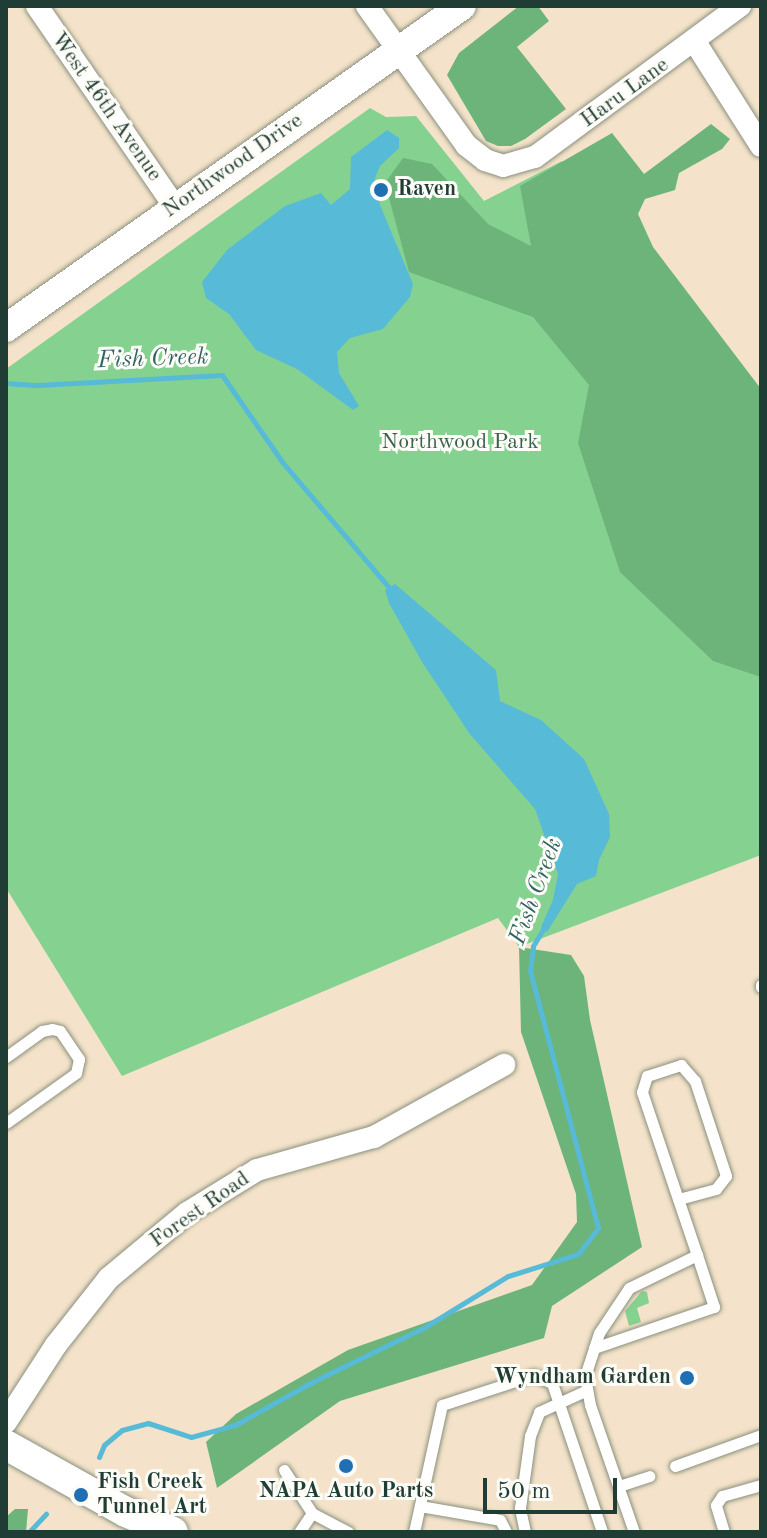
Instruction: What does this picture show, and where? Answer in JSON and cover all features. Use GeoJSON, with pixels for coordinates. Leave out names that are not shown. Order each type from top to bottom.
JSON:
{"type":"FeatureCollection","features":[{"type":"Feature","properties":{"kind":"main road"},"geometry":{"type":"LineString","coordinates":[[6,1445],[121,1522],[173,1532]]}},
{"type":"Feature","properties":{"kind":"street","name":"West 46th Avenue"},"geometry":{"type":"LineString","coordinates":[[37,6],[175,207]]}},
{"type":"Feature","properties":{"kind":"street"},"geometry":{"type":"LineString","coordinates":[[367,6],[398,50]]}},
{"type":"Feature","properties":{"kind":"street","name":"Northwood Drive"},"geometry":{"type":"LineString","coordinates":[[6,328],[462,6]]}},
{"type":"Feature","properties":{"kind":"street","name":"Haru Lane"},"geometry":{"type":"LineString","coordinates":[[398,50],[466,145],[485,160],[503,166],[535,157],[740,6]]}},
{"type":"Feature","properties":{"kind":"street"},"geometry":{"type":"LineString","coordinates":[[695,42],[761,146]]}},
{"type":"Feature","properties":{"kind":"street","name":"Forest Road"},"geometry":{"type":"LineString","coordinates":[[6,1422],[56,1345],[109,1278],[187,1213],[257,1170],[374,1137],[504,1065]]}},
{"type":"Feature","properties":{"kind":"lane"},"geometry":{"type":"LineString","coordinates":[[6,1057],[42,1031],[52,1029],[60,1031],[79,1059],[76,1073],[6,1123]]}},
{"type":"Feature","properties":{"kind":"lane"},"geometry":{"type":"LineString","coordinates":[[594,1348],[714,1307],[642,1092],[647,1076],[681,1065],[695,1081],[726,1176],[716,1189],[678,1199]]}},
{"type":"Feature","properties":{"kind":"lane"},"geometry":{"type":"LineString","coordinates":[[634,1532],[585,1376],[599,1333],[629,1288],[697,1255]]}},
{"type":"Feature","properties":{"kind":"lane"},"geometry":{"type":"LineString","coordinates":[[414,1532],[442,1405],[534,1375],[552,1383],[602,1532]]}},
{"type":"Feature","properties":{"kind":"lane"},"geometry":{"type":"LineString","coordinates":[[525,1532],[520,1508],[530,1436],[539,1412],[587,1390]]}},
{"type":"Feature","properties":{"kind":"lane"},"geometry":{"type":"LineString","coordinates":[[675,1466],[761,1435]]}},
{"type":"Feature","properties":{"kind":"lane"},"geometry":{"type":"LineString","coordinates":[[284,1470],[312,1513],[348,1532]]}},
{"type":"Feature","properties":{"kind":"lane"},"geometry":{"type":"LineString","coordinates":[[619,1486],[649,1476]]}},
{"type":"Feature","properties":{"kind":"lane"},"geometry":{"type":"LineString","coordinates":[[724,1532],[716,1505],[722,1496],[761,1485]]}},
{"type":"Feature","properties":{"kind":"lane"},"geometry":{"type":"LineString","coordinates":[[420,1506],[500,1520],[506,1532]]}},
{"type":"Feature","properties":{"kind":"lane"},"geometry":{"type":"LineString","coordinates":[[299,1532],[312,1513]]}},
{"type":"Feature","properties":{"kind":"green space"},"geometry":{"type":"Polygon","coordinates":[[[519,6],[538,6],[549,21],[517,47],[566,109],[525,139],[511,146],[498,146],[486,141],[447,75],[459,53],[519,6]]]}},
{"type":"Feature","properties":{"kind":"green space","name":"Northwood Park"},"geometry":{"type":"Polygon","coordinates":[[[370,108],[386,117],[416,116],[484,201],[562,161],[761,465],[761,855],[519,947],[498,918],[122,1076],[6,888],[6,369],[370,108]]]}},
{"type":"Feature","properties":{"kind":"green space"},"geometry":{"type":"Polygon","coordinates":[[[711,124],[730,139],[722,149],[679,173],[675,190],[645,199],[638,214],[653,247],[761,389],[761,677],[713,661],[620,572],[578,443],[589,385],[533,317],[409,272],[385,183],[403,158],[432,164],[488,224],[531,246],[520,186],[612,133],[644,174],[711,124]]]}},
{"type":"Feature","properties":{"kind":"green space"},"geometry":{"type":"Polygon","coordinates":[[[519,947],[571,955],[584,976],[590,1020],[642,1247],[552,1306],[544,1338],[340,1401],[217,1488],[206,1442],[236,1414],[348,1350],[532,1285],[577,1222],[576,1194],[521,1032],[519,947]]]}},
{"type":"Feature","properties":{"kind":"green space"},"geometry":{"type":"Polygon","coordinates":[[[642,1291],[647,1292],[649,1303],[637,1308],[641,1322],[629,1326],[625,1311],[642,1291]]]}},
{"type":"Feature","properties":{"kind":"green space"},"geometry":{"type":"Polygon","coordinates":[[[15,1509],[28,1509],[26,1532],[6,1532],[6,1517],[15,1509]]]}},
{"type":"Feature","properties":{"kind":"water"},"geometry":{"type":"Polygon","coordinates":[[[387,130],[399,138],[399,148],[380,166],[375,178],[380,205],[413,284],[410,297],[383,329],[350,338],[337,352],[339,373],[359,406],[353,410],[297,369],[256,350],[229,314],[206,298],[202,282],[227,250],[285,206],[321,193],[331,205],[350,189],[351,157],[387,130]]]}},
{"type":"Feature","properties":{"kind":"water"},"geometry":{"type":"Polygon","coordinates":[[[395,584],[496,670],[500,701],[541,720],[584,759],[609,814],[610,837],[599,860],[596,876],[577,884],[547,932],[541,927],[553,900],[558,874],[535,809],[469,733],[422,662],[389,603],[385,590],[395,584]]]}},
{"type":"Feature","properties":{"kind":"waterway","name":"Fish Creek"},"geometry":{"type":"LineString","coordinates":[[6,383],[38,385],[222,375],[283,463],[392,591]]}},
{"type":"Feature","properties":{"kind":"waterway","name":"Fish Creek"},"geometry":{"type":"LineString","coordinates":[[99,1457],[104,1445],[122,1430],[148,1423],[191,1437],[235,1425],[314,1381],[425,1327],[508,1276],[578,1254],[598,1228],[530,971],[533,946],[545,926]]}},
{"type":"Feature","properties":{"kind":"waterway","name":"Fish Creek"},"geometry":{"type":"LineString","coordinates":[[29,1532],[46,1514]]}},
{"type":"Feature","properties":{"kind":"place","name":"Raven"},"geometry":{"type":"Point","coordinates":[381,190]}},
{"type":"Feature","properties":{"kind":"place","name":"Wyndham Garden"},"geometry":{"type":"Point","coordinates":[687,1378]}},
{"type":"Feature","properties":{"kind":"place","name":"NAPA Auto Parts"},"geometry":{"type":"Point","coordinates":[346,1466]}},
{"type":"Feature","properties":{"kind":"place","name":"Fish Creek Tunnel Art"},"geometry":{"type":"Point","coordinates":[81,1495]}}]}
